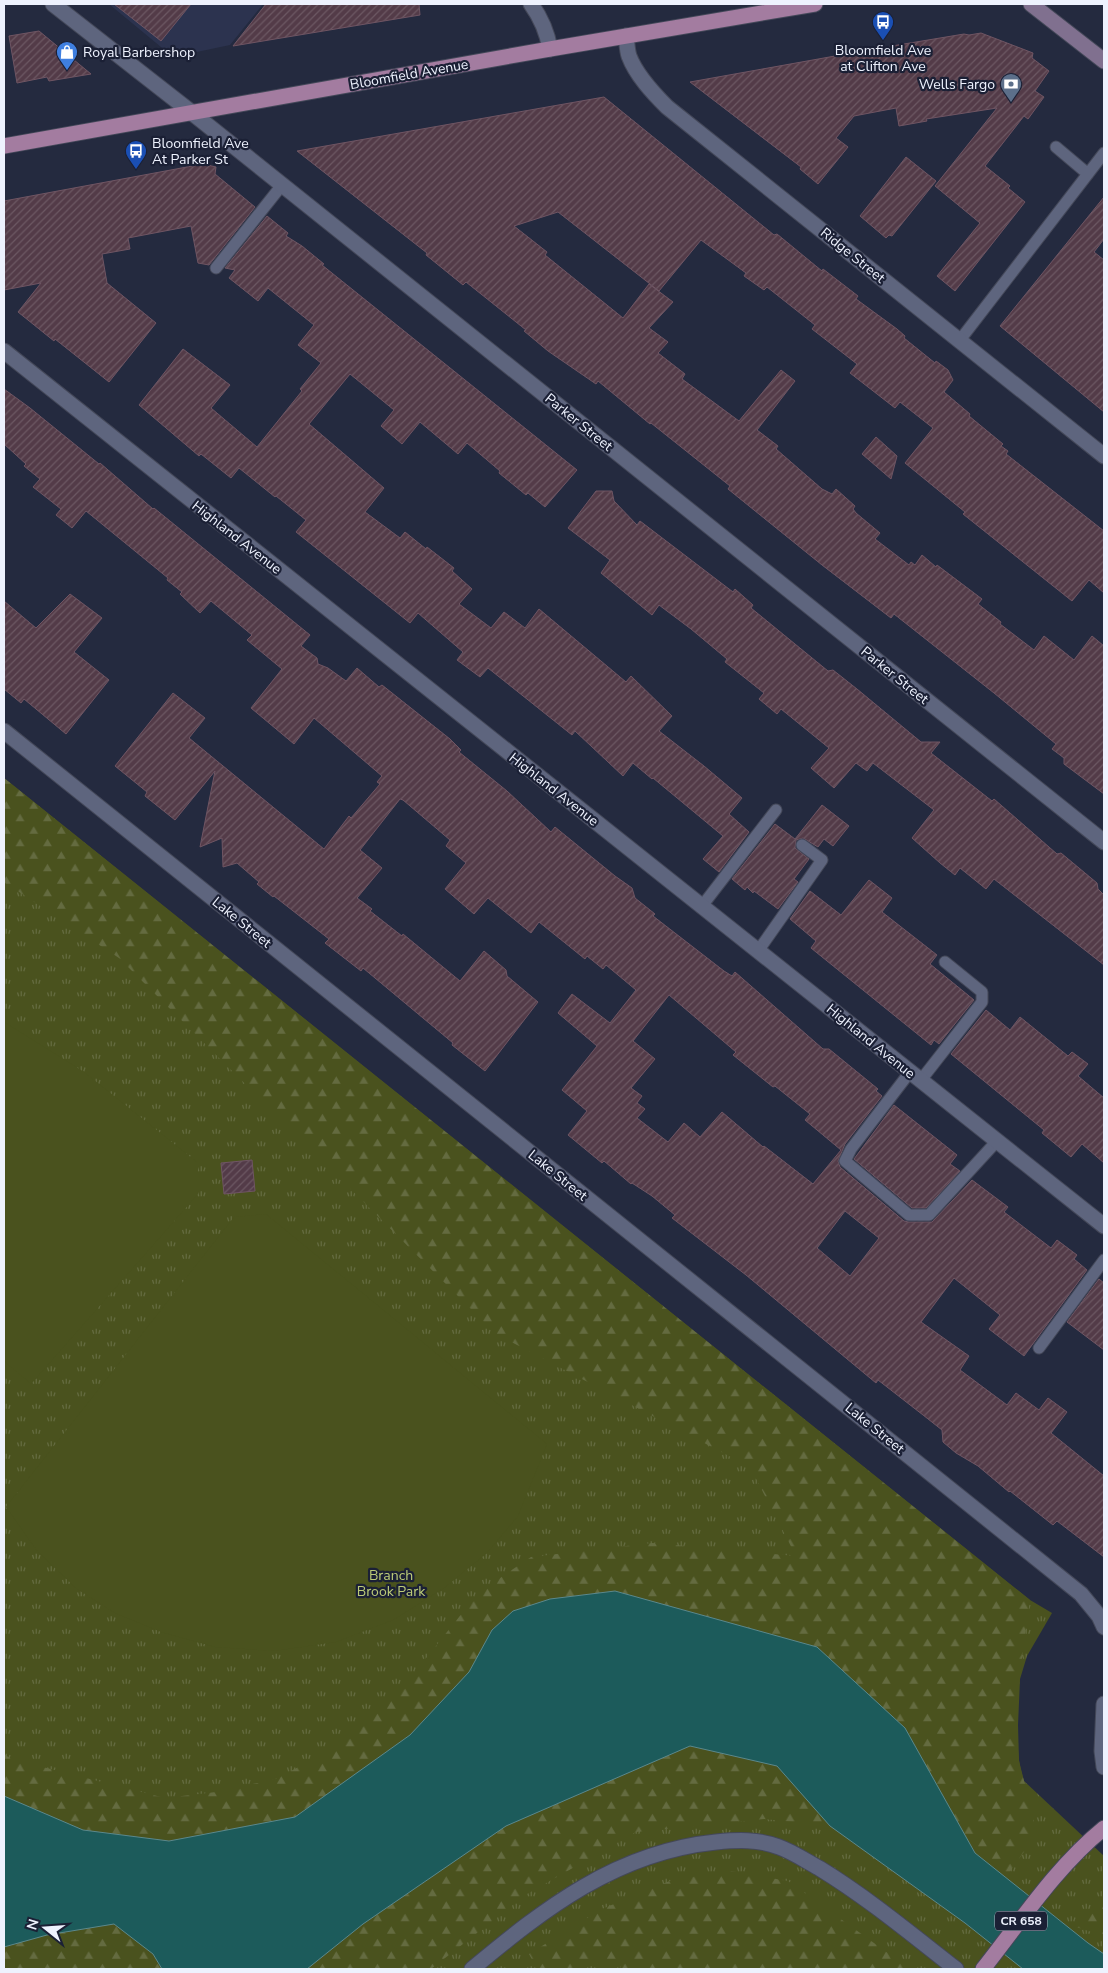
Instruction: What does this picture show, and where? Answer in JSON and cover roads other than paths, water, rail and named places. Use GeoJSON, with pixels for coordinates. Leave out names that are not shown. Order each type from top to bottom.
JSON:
{"type":"FeatureCollection","features":[{"type":"Feature","properties":{"kind":"main road","name":"Bloomfield Avenue"},"geometry":{"type":"LineString","coordinates":[[4,146],[815,4]]}},
{"type":"Feature","properties":{"kind":"main road"},"geometry":{"type":"LineString","coordinates":[[1031,4],[1104,61]]}},
{"type":"Feature","properties":{"kind":"main road","name":"CR 658"},"geometry":{"type":"LineString","coordinates":[[983,1969],[1060,1872],[1104,1828]]}},
{"type":"Feature","properties":{"kind":"street","name":"Parker Street"},"geometry":{"type":"LineString","coordinates":[[53,4],[191,112],[1104,842]]}},
{"type":"Feature","properties":{"kind":"street"},"geometry":{"type":"LineString","coordinates":[[531,4],[541,18],[547,33],[550,49]]}},
{"type":"Feature","properties":{"kind":"street","name":"Ridge Street"},"geometry":{"type":"LineString","coordinates":[[626,36],[629,56],[637,70],[656,96],[667,107],[1104,456]]}},
{"type":"Feature","properties":{"kind":"street","name":"Highland Avenue"},"geometry":{"type":"LineString","coordinates":[[4,351],[1104,1226]]}},
{"type":"Feature","properties":{"kind":"street","name":"Lake Street"},"geometry":{"type":"LineString","coordinates":[[4,731],[1081,1594],[1099,1616],[1104,1627]]}},
{"type":"Feature","properties":{"kind":"street"},"geometry":{"type":"LineString","coordinates":[[1081,1594],[1104,1612]]}},
{"type":"Feature","properties":{"kind":"street"},"geometry":{"type":"LineString","coordinates":[[1104,1704],[1102,1751],[1104,1767]]}},
{"type":"Feature","properties":{"kind":"street"},"geometry":{"type":"LineString","coordinates":[[472,1969],[557,1902],[618,1868],[661,1853],[706,1843],[749,1841],[765,1842],[780,1847],[832,1876],[872,1903],[956,1969]]}},
{"type":"Feature","properties":{"kind":"lane"},"geometry":{"type":"LineString","coordinates":[[1056,147],[1088,174]]}},
{"type":"Feature","properties":{"kind":"lane"},"geometry":{"type":"LineString","coordinates":[[960,340],[1104,153]]}},
{"type":"Feature","properties":{"kind":"lane"},"geometry":{"type":"LineString","coordinates":[[216,268],[282,185]]}},
{"type":"Feature","properties":{"kind":"lane"},"geometry":{"type":"LineString","coordinates":[[702,906],[776,810]]}},
{"type":"Feature","properties":{"kind":"lane"},"geometry":{"type":"LineString","coordinates":[[758,951],[822,860],[802,845]]}},
{"type":"Feature","properties":{"kind":"lane"},"geometry":{"type":"LineString","coordinates":[[945,962],[982,992],[982,1002],[850,1149],[845,1161],[909,1215],[929,1216],[996,1141]]}},
{"type":"Feature","properties":{"kind":"lane"},"geometry":{"type":"LineString","coordinates":[[1039,1348],[1104,1260]]}},
{"type":"Feature","properties":{"kind":"place","name":"Bloomfield Ave at Clifton Ave"},"geometry":{"type":"Point","coordinates":[883,41]}},
{"type":"Feature","properties":{"kind":"place","name":"Royal Barbershop"},"geometry":{"type":"Point","coordinates":[67,71]}},
{"type":"Feature","properties":{"kind":"place","name":"Wells Fargo"},"geometry":{"type":"Point","coordinates":[1011,103]}},
{"type":"Feature","properties":{"kind":"place","name":"Bloomfield Ave At Parker St"},"geometry":{"type":"Point","coordinates":[136,170]}},
{"type":"Feature","properties":{"kind":"park label","name":"Branch Brook Park"},"geometry":{"type":"Point","coordinates":[391,1584]}}]}
